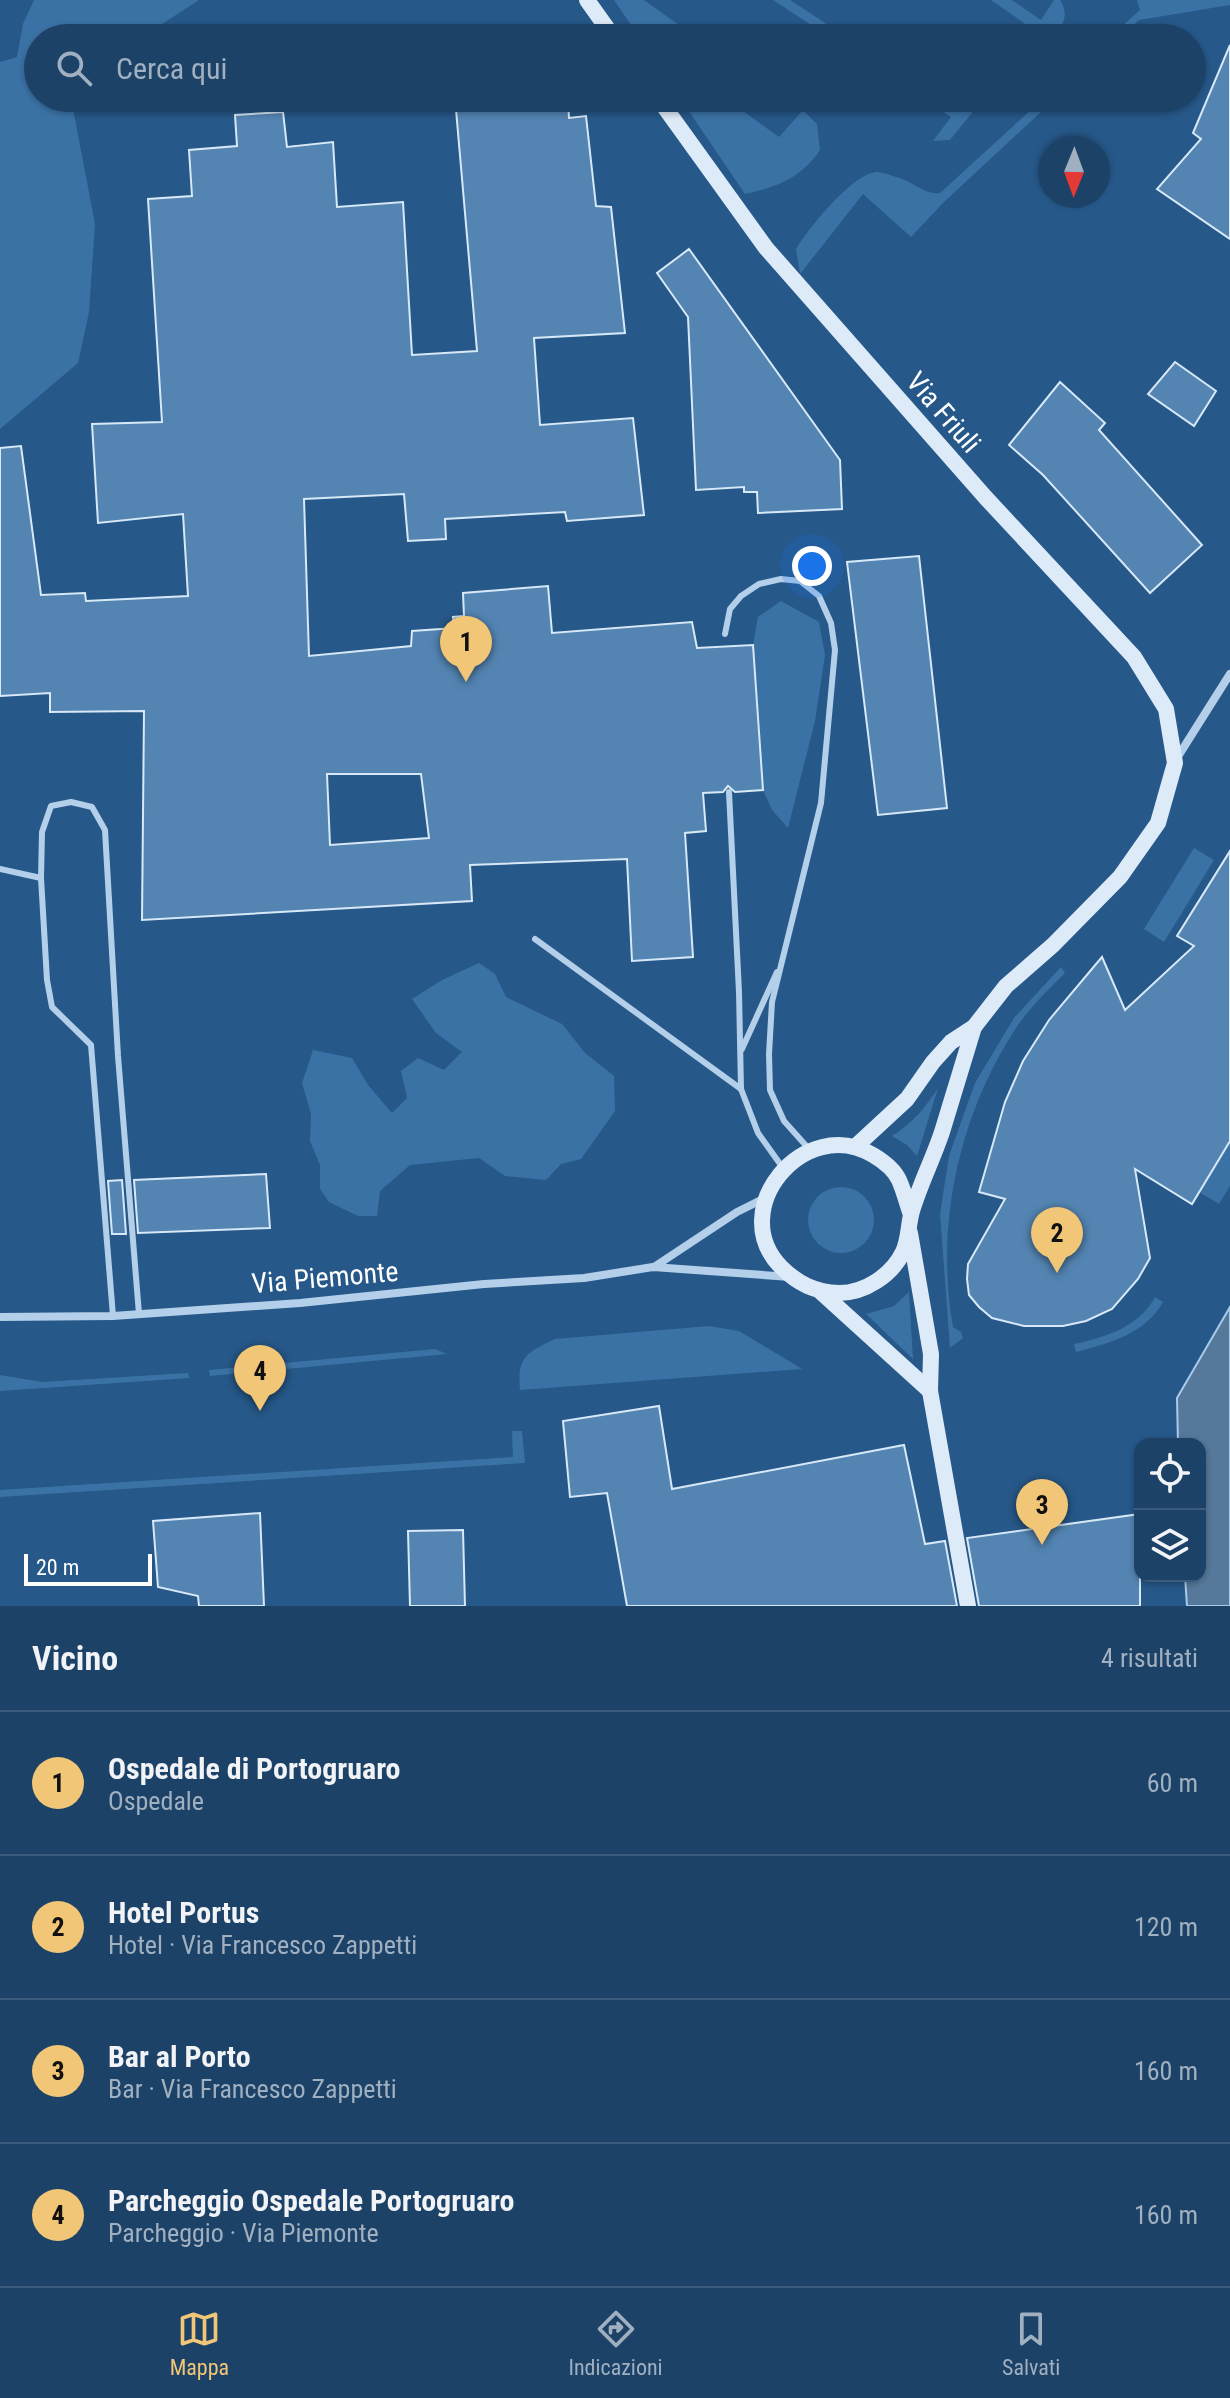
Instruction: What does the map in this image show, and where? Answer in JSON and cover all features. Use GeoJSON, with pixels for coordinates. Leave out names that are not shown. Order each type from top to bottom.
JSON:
{"type":"FeatureCollection","features":[{"type":"Feature","properties":{"kind":"street"},"geometry":{"type":"LineString","coordinates":[[587,0],[604,24]]}},
{"type":"Feature","properties":{"kind":"street","name":"Via Friuli"},"geometry":{"type":"LineString","coordinates":[[668,112],[766,248],[986,498],[1134,657],[1166,709],[1175,763]]}},
{"type":"Feature","properties":{"kind":"street"},"geometry":{"type":"LineString","coordinates":[[855,1147],[907,1099],[951,1042],[974,1027],[1006,986],[1053,945],[1120,877],[1158,823],[1180,749],[1230,674]]}},
{"type":"Feature","properties":{"kind":"street"},"geometry":{"type":"LineString","coordinates":[[968,1606],[930,1391],[931,1354],[910,1223],[899,1178],[884,1162],[855,1147],[827,1145],[810,1150],[783,1168],[765,1198],[762,1220],[766,1241],[775,1261],[805,1286],[821,1292],[845,1293],[868,1287],[887,1273],[902,1254],[910,1223],[974,1027]]}},
{"type":"Feature","properties":{"kind":"street","name":"Via Piemonte"},"geometry":{"type":"LineString","coordinates":[[653,1267],[737,1212],[765,1198]]}},
{"type":"Feature","properties":{"kind":"street","name":"Via Piemonte"},"geometry":{"type":"LineString","coordinates":[[0,1317],[113,1316],[584,1278],[653,1267],[791,1277]]}},
{"type":"Feature","properties":{"kind":"street"},"geometry":{"type":"LineString","coordinates":[[821,1292],[930,1391]]}},
{"type":"Feature","properties":{"kind":"lane"},"geometry":{"type":"LineString","coordinates":[[725,634],[730,609],[741,596],[759,584],[781,579],[800,581],[819,596],[831,623],[835,650],[821,803],[772,1002],[770,1090],[784,1121],[810,1150]]}},
{"type":"Feature","properties":{"kind":"lane"},"geometry":{"type":"LineString","coordinates":[[729,792],[741,1089],[758,1133],[783,1168]]}},
{"type":"Feature","properties":{"kind":"lane"},"geometry":{"type":"LineString","coordinates":[[113,1316],[91,1045],[52,1007],[47,980],[41,878],[42,832],[51,806],[71,802],[92,807],[105,830],[116,1026],[139,1314]]}},
{"type":"Feature","properties":{"kind":"lane"},"geometry":{"type":"LineString","coordinates":[[0,869],[41,878]]}},
{"type":"Feature","properties":{"kind":"lane"},"geometry":{"type":"LineString","coordinates":[[535,939],[741,1089]]}},
{"type":"Feature","properties":{"kind":"lane"},"geometry":{"type":"LineString","coordinates":[[740,1053],[784,958]]}},
{"type":"Feature","properties":{"kind":"shaded area"},"geometry":{"type":"Polygon","coordinates":[[[34,0],[199,0],[162,24],[24,24],[24,112],[74,112],[95,224],[89,312],[78,363],[0,429],[0,62],[17,57],[23,24],[34,0]]]}},
{"type":"Feature","properties":{"kind":"shaded area"},"geometry":{"type":"Polygon","coordinates":[[[614,0],[644,0],[677,24],[630,24],[614,0]]]}},
{"type":"Feature","properties":{"kind":"shaded area"},"geometry":{"type":"Polygon","coordinates":[[[773,0],[790,0],[827,24],[810,24],[773,0]]]}},
{"type":"Feature","properties":{"kind":"shaded area"},"geometry":{"type":"Polygon","coordinates":[[[991,0],[1012,0],[1041,20],[1054,0],[1060,0],[1065,16],[1062,24],[1025,24],[991,0]]]}},
{"type":"Feature","properties":{"kind":"shaded area"},"geometry":{"type":"Polygon","coordinates":[[[1137,0],[1230,0],[1230,5],[1124,24],[1140,10],[1137,0]]]}},
{"type":"Feature","properties":{"kind":"shaded area"},"geometry":{"type":"Polygon","coordinates":[[[689,112],[744,112],[779,137],[801,112],[805,112],[817,124],[820,150],[813,160],[787,180],[745,194],[689,112]]]}},
{"type":"Feature","properties":{"kind":"shaded area"},"geometry":{"type":"Polygon","coordinates":[[[943,112],[973,112],[950,140],[933,141],[951,117],[943,112]]]}},
{"type":"Feature","properties":{"kind":"shaded area"},"geometry":{"type":"Polygon","coordinates":[[[1029,112],[1041,112],[911,237],[863,194],[800,274],[796,249],[820,216],[843,192],[866,175],[879,172],[929,192],[940,193],[1029,112]]]}},
{"type":"Feature","properties":{"kind":"shaded area"},"geometry":{"type":"Polygon","coordinates":[[[781,601],[819,622],[825,655],[815,721],[788,828],[772,810],[763,790],[753,645],[758,617],[781,601]]]}},
{"type":"Feature","properties":{"kind":"shaded area"},"geometry":{"type":"Polygon","coordinates":[[[1194,848],[1214,860],[1164,942],[1144,929],[1194,848]]]}},
{"type":"Feature","properties":{"kind":"shaded area"},"geometry":{"type":"Polygon","coordinates":[[[479,963],[495,974],[506,997],[562,1024],[585,1053],[614,1076],[615,1111],[581,1159],[561,1164],[546,1180],[505,1176],[479,1158],[410,1165],[380,1191],[377,1216],[358,1216],[329,1202],[320,1189],[320,1165],[310,1141],[311,1114],[302,1083],[313,1050],[352,1058],[368,1085],[392,1113],[407,1098],[401,1071],[418,1058],[444,1070],[462,1052],[436,1033],[412,999],[442,980],[479,963]]]}},
{"type":"Feature","properties":{"kind":"shaded area"},"geometry":{"type":"Polygon","coordinates":[[[1061,967],[1065,973],[1027,1013],[996,1062],[966,1134],[956,1172],[947,1249],[953,1327],[961,1332],[963,1338],[950,1348],[940,1214],[949,1156],[975,1083],[1014,1018],[1061,967]]]}},
{"type":"Feature","properties":{"kind":"shaded area"},"geometry":{"type":"Polygon","coordinates":[[[938,1088],[917,1156],[892,1136],[918,1115],[938,1088]]]}},
{"type":"Feature","properties":{"kind":"shaded area"},"geometry":{"type":"Polygon","coordinates":[[[1230,1141],[1230,1186],[1219,1204],[1199,1192],[1230,1141]]]}},
{"type":"Feature","properties":{"kind":"shaded area"},"geometry":{"type":"Polygon","coordinates":[[[835,1187],[847,1187],[859,1192],[869,1202],[874,1220],[872,1233],[859,1248],[847,1253],[835,1253],[823,1248],[813,1238],[808,1226],[808,1214],[813,1202],[823,1192],[835,1187]]]}},
{"type":"Feature","properties":{"kind":"shaded area"},"geometry":{"type":"Polygon","coordinates":[[[909,1292],[913,1359],[866,1314],[894,1306],[909,1292]]]}},
{"type":"Feature","properties":{"kind":"shaded area"},"geometry":{"type":"Polygon","coordinates":[[[1155,1297],[1163,1302],[1137,1330],[1114,1341],[1076,1352],[1074,1344],[1109,1334],[1131,1323],[1155,1297]]]}},
{"type":"Feature","properties":{"kind":"shaded area"},"geometry":{"type":"Polygon","coordinates":[[[1230,1307],[1230,1606],[1187,1606],[1185,1582],[1206,1582],[1206,1438],[1178,1438],[1177,1398],[1230,1307]]]}},
{"type":"Feature","properties":{"kind":"shaded area"},"geometry":{"type":"Polygon","coordinates":[[[709,1326],[739,1331],[802,1369],[520,1390],[520,1370],[526,1357],[555,1339],[709,1326]]]}},
{"type":"Feature","properties":{"kind":"shaded area"},"geometry":{"type":"Polygon","coordinates":[[[435,1349],[447,1354],[210,1376],[209,1370],[435,1349]]]}},
{"type":"Feature","properties":{"kind":"shaded area"},"geometry":{"type":"Polygon","coordinates":[[[188,1373],[189,1378],[0,1391],[0,1375],[42,1382],[188,1373]]]}},
{"type":"Feature","properties":{"kind":"shaded area"},"geometry":{"type":"Polygon","coordinates":[[[512,1431],[522,1431],[525,1463],[0,1497],[0,1490],[513,1457],[512,1431]]]}},
{"type":"Feature","properties":{"kind":"building"},"geometry":{"type":"Polygon","coordinates":[[[1230,45],[1230,239],[1157,189],[1201,139],[1193,133],[1202,112],[1206,112],[1206,102],[1230,45]]]}},
{"type":"Feature","properties":{"kind":"building"},"geometry":{"type":"Polygon","coordinates":[[[283,112],[287,147],[333,142],[337,207],[403,202],[412,355],[477,351],[456,112],[569,112],[569,118],[586,116],[596,206],[611,207],[625,333],[534,338],[540,425],[633,418],[644,515],[567,521],[565,512],[445,519],[446,539],[408,541],[404,494],[304,499],[309,656],[411,646],[412,631],[455,628],[453,617],[464,616],[463,593],[548,586],[552,633],[692,622],[697,648],[753,645],[763,790],[735,792],[728,786],[723,792],[703,793],[706,831],[685,833],[693,957],[632,961],[627,859],[470,865],[472,901],[142,920],[144,711],[50,712],[50,693],[0,696],[0,448],[21,446],[41,595],[85,593],[86,601],[188,596],[183,514],[98,523],[92,424],[162,422],[148,199],[192,196],[189,150],[237,146],[235,115],[283,112]],[[327,774],[330,845],[429,838],[421,774],[327,774]]]}},
{"type":"Feature","properties":{"kind":"building"},"geometry":{"type":"Polygon","coordinates":[[[689,249],[840,460],[842,509],[758,513],[757,492],[744,492],[744,487],[696,490],[688,317],[657,273],[689,249]]]}},
{"type":"Feature","properties":{"kind":"building"},"geometry":{"type":"Polygon","coordinates":[[[1175,362],[1216,391],[1194,426],[1148,394],[1175,362]]]}},
{"type":"Feature","properties":{"kind":"building"},"geometry":{"type":"Polygon","coordinates":[[[1060,382],[1105,423],[1099,430],[1202,545],[1150,593],[1043,475],[1009,445],[1060,382]]]}},
{"type":"Feature","properties":{"kind":"building"},"geometry":{"type":"Polygon","coordinates":[[[919,556],[947,808],[878,815],[847,562],[919,556]]]}},
{"type":"Feature","properties":{"kind":"building"},"geometry":{"type":"Polygon","coordinates":[[[1230,851],[1230,1141],[1192,1204],[1135,1169],[1150,1258],[1138,1279],[1112,1309],[1086,1321],[1063,1326],[1024,1326],[992,1318],[969,1295],[968,1264],[1005,1199],[979,1192],[1005,1102],[1023,1061],[1049,1020],[1102,957],[1125,1010],[1194,946],[1177,936],[1230,851]]]}},
{"type":"Feature","properties":{"kind":"building"},"geometry":{"type":"Polygon","coordinates":[[[266,1174],[270,1228],[138,1233],[134,1180],[266,1174]]]}},
{"type":"Feature","properties":{"kind":"building"},"geometry":{"type":"Polygon","coordinates":[[[122,1180],[126,1234],[112,1234],[108,1181],[122,1180]]]}},
{"type":"Feature","properties":{"kind":"building"},"geometry":{"type":"Polygon","coordinates":[[[659,1406],[672,1489],[904,1445],[925,1544],[945,1541],[957,1606],[627,1606],[607,1493],[570,1497],[563,1421],[659,1406]]]}},
{"type":"Feature","properties":{"kind":"building"},"geometry":{"type":"Polygon","coordinates":[[[260,1513],[264,1606],[199,1606],[198,1596],[158,1587],[153,1521],[260,1513]]]}},
{"type":"Feature","properties":{"kind":"building"},"geometry":{"type":"Polygon","coordinates":[[[1134,1515],[1134,1582],[1140,1582],[1140,1606],[979,1606],[967,1538],[1134,1515]]]}},
{"type":"Feature","properties":{"kind":"building"},"geometry":{"type":"Polygon","coordinates":[[[463,1530],[465,1606],[410,1606],[408,1531],[463,1530]]]}},
{"type":"Feature","properties":{"kind":"place","name":"Ospedale di Portogruaro"},"geometry":{"type":"Point","coordinates":[466,682]}},
{"type":"Feature","properties":{"kind":"place","name":"Hotel Portus"},"geometry":{"type":"Point","coordinates":[1057,1273]}},
{"type":"Feature","properties":{"kind":"place","name":"Parcheggio Ospedale Portogruaro"},"geometry":{"type":"Point","coordinates":[260,1411]}},
{"type":"Feature","properties":{"kind":"place","name":"Bar al Porto"},"geometry":{"type":"Point","coordinates":[1042,1545]}}]}
